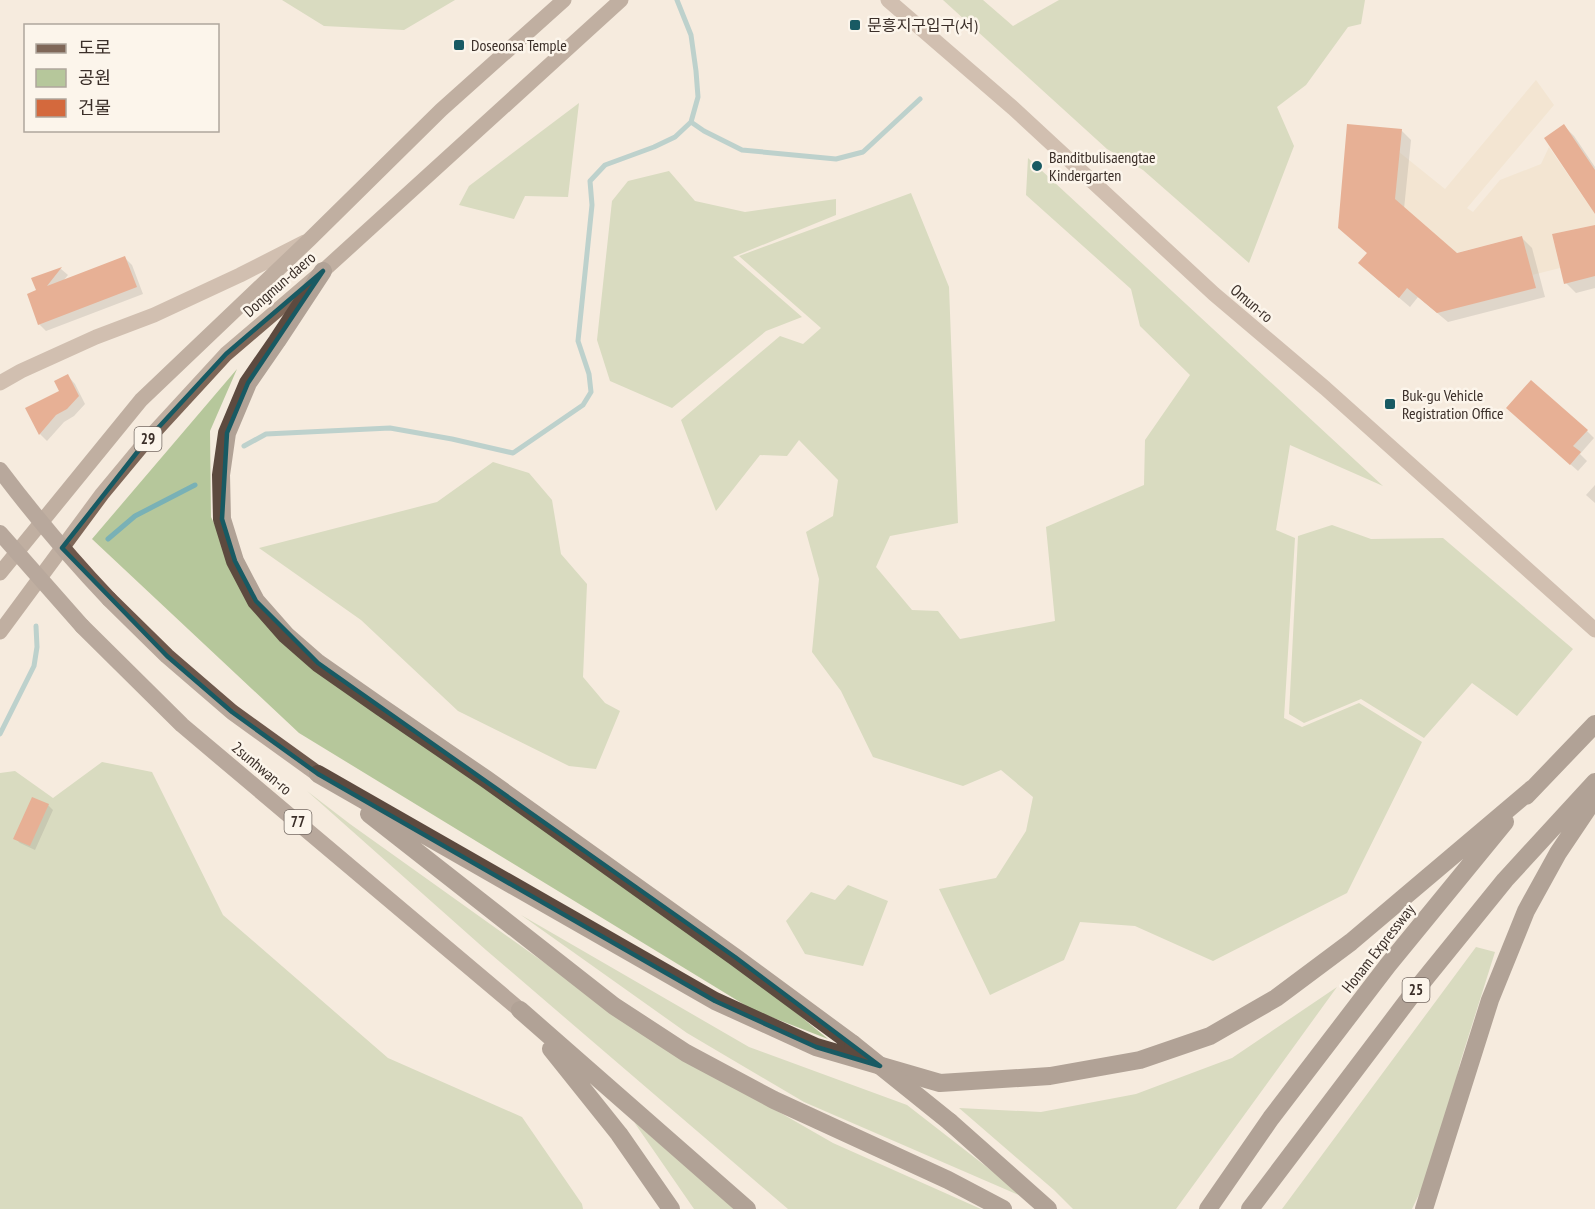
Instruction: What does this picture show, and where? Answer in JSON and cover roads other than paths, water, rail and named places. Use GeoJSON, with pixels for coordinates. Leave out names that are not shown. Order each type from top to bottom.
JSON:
{"type":"FeatureCollection","features":[{"type":"Feature","properties":{"kind":"highway"},"geometry":{"type":"LineString","coordinates":[[323,270],[248,383],[227,433],[221,476],[222,519],[235,561],[256,601],[286,634],[318,663],[506,792],[853,1044],[950,1122],[1048,1209]]}},
{"type":"Feature","properties":{"kind":"highway","name":"2sunhwan-ro"},"geometry":{"type":"LineString","coordinates":[[0,470],[76,565],[167,656],[232,712],[318,774]]}},
{"type":"Feature","properties":{"kind":"highway","name":"2sunhwan-ro"},"geometry":{"type":"LineString","coordinates":[[0,533],[82,626],[182,724],[520,1010]]}},
{"type":"Feature","properties":{"kind":"highway","name":"Honam Expressway"},"geometry":{"type":"LineString","coordinates":[[1208,1209],[1271,1118],[1388,965],[1533,788],[1595,724]]}},
{"type":"Feature","properties":{"kind":"highway"},"geometry":{"type":"LineString","coordinates":[[318,774],[715,1001],[816,1047],[940,1083],[1061,1074],[1140,1060],[1210,1036],[1276,998],[1351,942],[1533,788]]}},
{"type":"Feature","properties":{"kind":"highway"},"geometry":{"type":"LineString","coordinates":[[318,774],[614,1006],[686,1053],[774,1100],[948,1180],[1003,1209]]}},
{"type":"Feature","properties":{"kind":"highway","name":"25"},"geometry":{"type":"LineString","coordinates":[[1250,1209],[1411,996],[1505,880],[1595,782]]}},
{"type":"Feature","properties":{"kind":"highway"},"geometry":{"type":"LineString","coordinates":[[1424,1209],[1490,1000],[1526,910],[1558,853],[1595,798]]}},
{"type":"Feature","properties":{"kind":"highway"},"geometry":{"type":"LineString","coordinates":[[520,1010],[619,1134],[671,1209]]}},
{"type":"Feature","properties":{"kind":"highway"},"geometry":{"type":"LineString","coordinates":[[520,1010],[747,1209]]}},
{"type":"Feature","properties":{"kind":"main road","name":"Dongmun-daero"},"geometry":{"type":"LineString","coordinates":[[0,573],[141,400],[441,110],[564,0]]}},
{"type":"Feature","properties":{"kind":"main road","name":"Dongmun-daero"},"geometry":{"type":"LineString","coordinates":[[0,632],[102,494],[146,441],[226,354],[323,270],[621,0]]}},
{"type":"Feature","properties":{"kind":"main road","name":"Omun-ro"},"geometry":{"type":"LineString","coordinates":[[888,0],[1013,108],[1214,294],[1325,388],[1595,630]]}},
{"type":"Feature","properties":{"kind":"main road","name":"Dongmun-daero"},"geometry":{"type":"LineString","coordinates":[[0,383],[96,337],[175,305],[309,240]]}},
{"type":"Feature","properties":{"kind":"waterway"},"geometry":{"type":"LineString","coordinates":[[244,446],[266,434],[390,428],[513,453],[583,405],[591,392],[589,374],[578,341],[592,205],[590,181],[605,165],[675,137],[691,122],[698,97],[696,71],[691,35],[677,0]]}},
{"type":"Feature","properties":{"kind":"waterway"},"geometry":{"type":"LineString","coordinates":[[691,122],[742,150],[836,159],[863,152],[920,99]]}},
{"type":"Feature","properties":{"kind":"waterway"},"geometry":{"type":"LineString","coordinates":[[108,539],[135,516],[195,485]]}},
{"type":"Feature","properties":{"kind":"waterway"},"geometry":{"type":"LineString","coordinates":[[0,734],[34,666],[37,647],[36,626]]}},
{"type":"Feature","properties":{"kind":"place","name":"문흥지구입구(서)"},"geometry":{"type":"Point","coordinates":[855,25]}},
{"type":"Feature","properties":{"kind":"place","name":"Doseonsa Temple"},"geometry":{"type":"Point","coordinates":[459,45]}},
{"type":"Feature","properties":{"kind":"place","name":"Banditbulisaengtae Kindergarten"},"geometry":{"type":"Point","coordinates":[1037,166]}},
{"type":"Feature","properties":{"kind":"place","name":"Buk-gu Vehicle Registration Office"},"geometry":{"type":"Point","coordinates":[1390,404]}}]}
